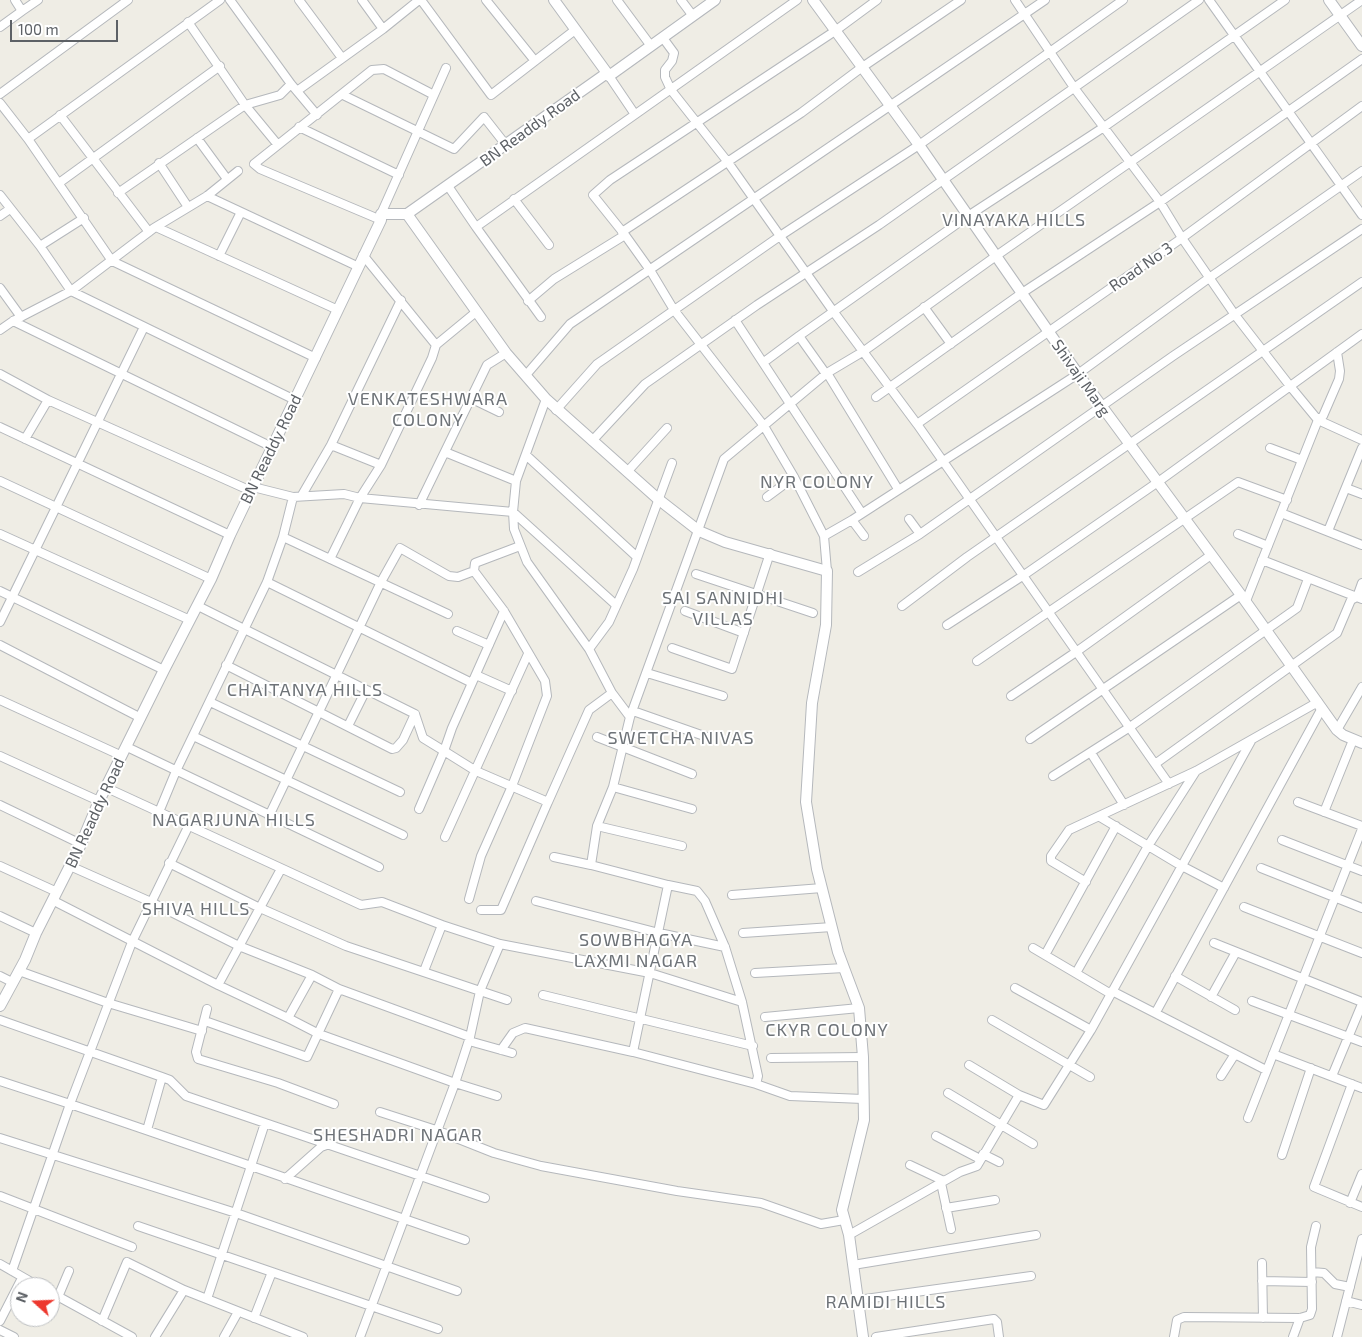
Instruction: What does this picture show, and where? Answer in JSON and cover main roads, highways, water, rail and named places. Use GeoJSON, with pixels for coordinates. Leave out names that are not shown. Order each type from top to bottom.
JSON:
{"type":"FeatureCollection","features":[{"type":"Feature","properties":{"kind":"district","name":"VINAYAKA HILLS"},"geometry":{"type":"Point","coordinates":[1014,220]}},
{"type":"Feature","properties":{"kind":"district","name":"VENKATESHWARA COLONY"},"geometry":{"type":"Point","coordinates":[428,409]}},
{"type":"Feature","properties":{"kind":"district","name":"NYR COLONY"},"geometry":{"type":"Point","coordinates":[817,482]}},
{"type":"Feature","properties":{"kind":"district","name":"SAI SANNIDHI VILLAS"},"geometry":{"type":"Point","coordinates":[723,608]}},
{"type":"Feature","properties":{"kind":"district","name":"CHAITANYA HILLS"},"geometry":{"type":"Point","coordinates":[305,690]}},
{"type":"Feature","properties":{"kind":"district","name":"SWETCHA NIVAS"},"geometry":{"type":"Point","coordinates":[681,738]}},
{"type":"Feature","properties":{"kind":"district","name":"NAGARJUNA HILLS"},"geometry":{"type":"Point","coordinates":[234,820]}},
{"type":"Feature","properties":{"kind":"district","name":"SHIVA HILLS"},"geometry":{"type":"Point","coordinates":[196,909]}},
{"type":"Feature","properties":{"kind":"district","name":"SOWBHAGYA LAXMI NAGAR"},"geometry":{"type":"Point","coordinates":[636,950]}},
{"type":"Feature","properties":{"kind":"district","name":"CKYR COLONY"},"geometry":{"type":"Point","coordinates":[827,1030]}},
{"type":"Feature","properties":{"kind":"district","name":"SHESHADRI NAGAR"},"geometry":{"type":"Point","coordinates":[398,1135]}},
{"type":"Feature","properties":{"kind":"district","name":"RAMIDI HILLS"},"geometry":{"type":"Point","coordinates":[886,1302]}}]}
